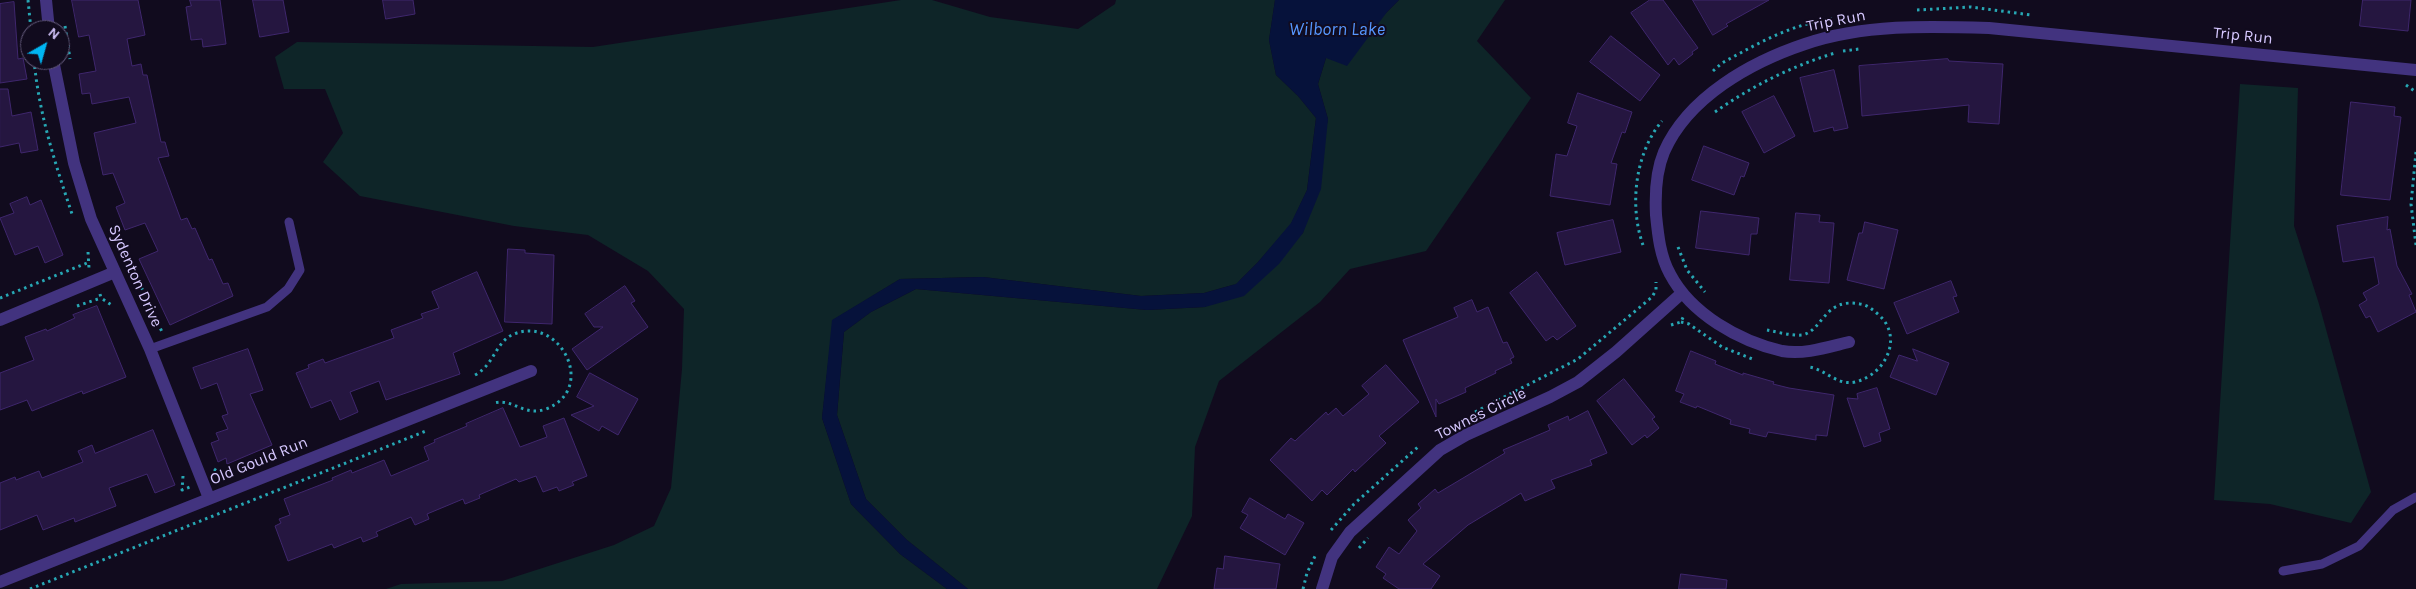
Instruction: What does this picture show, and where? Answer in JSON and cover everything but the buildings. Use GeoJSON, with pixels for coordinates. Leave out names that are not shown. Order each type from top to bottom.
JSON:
{"type":"FeatureCollection","features":[{"type":"Feature","properties":{"kind":"street"},"geometry":{"type":"LineString","coordinates":[[46,0],[48,20]]}},
{"type":"Feature","properties":{"kind":"street","name":"Trip Run"},"geometry":{"type":"LineString","coordinates":[[1849,342],[1816,350],[1784,351],[1754,342],[1726,329],[1703,314],[1682,292],[1670,274],[1662,252],[1657,229],[1655,205],[1658,175],[1664,152],[1677,129],[1695,108],[1732,78],[1761,63],[1807,43],[1866,31],[1916,26],[1989,28],[2416,70]]}},
{"type":"Feature","properties":{"kind":"street","name":"Sydenton Drive"},"geometry":{"type":"LineString","coordinates":[[55,70],[74,163],[91,218],[150,349],[209,498]]}},
{"type":"Feature","properties":{"kind":"street"},"geometry":{"type":"LineString","coordinates":[[0,320],[115,272]]}},
{"type":"Feature","properties":{"kind":"street","name":"Townes Circle"},"geometry":{"type":"LineString","coordinates":[[1322,589],[1332,557],[1350,532],[1440,450],[1466,435],[1550,398],[1578,382],[1616,352],[1682,292]]}},
{"type":"Feature","properties":{"kind":"street","name":"Old Gould Run"},"geometry":{"type":"LineString","coordinates":[[0,582],[531,371]]}},
{"type":"Feature","properties":{"kind":"lane"},"geometry":{"type":"LineString","coordinates":[[150,349],[267,307],[288,290],[300,270],[289,222]]}},
{"type":"Feature","properties":{"kind":"lane"},"geometry":{"type":"LineString","coordinates":[[2283,571],[2322,564],[2359,546],[2393,510],[2416,497]]}},
{"type":"Feature","properties":{"kind":"path"},"geometry":{"type":"LineString","coordinates":[[28,0],[30,20]]}},
{"type":"Feature","properties":{"kind":"path"},"geometry":{"type":"LineString","coordinates":[[70,57],[71,64]]}},
{"type":"Feature","properties":{"kind":"path"},"geometry":{"type":"LineString","coordinates":[[2416,152],[2411,204],[2416,245]]}},
{"type":"Feature","properties":{"kind":"path"},"geometry":{"type":"LineString","coordinates":[[122,246],[166,343]]}},
{"type":"Feature","properties":{"kind":"path"},"geometry":{"type":"LineString","coordinates":[[0,298],[87,263]]}},
{"type":"Feature","properties":{"kind":"path"},"geometry":{"type":"LineString","coordinates":[[212,465],[221,474],[226,474]]}},
{"type":"Feature","properties":{"kind":"green space"},"geometry":{"type":"Polygon","coordinates":[[[901,0],[932,0],[990,17],[1078,29],[1115,4],[1116,0],[1275,0],[1269,40],[1276,75],[1298,96],[1316,118],[1307,190],[1291,224],[1236,284],[1204,293],[1141,296],[983,277],[900,279],[833,320],[822,418],[851,504],[900,554],[947,589],[386,589],[401,584],[502,581],[614,545],[654,526],[671,488],[682,369],[684,309],[648,271],[588,235],[514,226],[360,196],[323,162],[343,133],[325,89],[284,89],[275,57],[297,42],[593,47],[901,0]]]}},
{"type":"Feature","properties":{"kind":"green space"},"geometry":{"type":"Polygon","coordinates":[[[1399,0],[1505,0],[1477,41],[1531,98],[1426,251],[1350,269],[1320,302],[1219,381],[1195,447],[1192,516],[1157,589],[968,589],[907,540],[866,499],[837,415],[844,332],[871,312],[916,289],[1147,310],[1205,307],[1303,233],[1328,119],[1318,84],[1326,58],[1387,12],[1399,0]]]}},
{"type":"Feature","properties":{"kind":"green space"},"geometry":{"type":"Polygon","coordinates":[[[2240,84],[2298,88],[2294,226],[2319,304],[2371,492],[2351,523],[2270,504],[2214,500],[2240,84]]]}},
{"type":"Feature","properties":{"kind":"water","name":"Wilborn Lake"},"geometry":{"type":"Polygon","coordinates":[[[1275,0],[1399,0],[1387,12],[1347,66],[1326,58],[1318,84],[1328,119],[1321,189],[1303,233],[1279,264],[1244,296],[1205,307],[1147,310],[916,289],[871,312],[844,332],[837,415],[866,499],[907,540],[968,589],[947,589],[900,554],[851,504],[822,418],[832,320],[900,279],[983,277],[1141,296],[1204,293],[1236,284],[1258,262],[1291,223],[1307,190],[1316,118],[1298,96],[1276,75],[1269,40],[1275,0]]]}}]}
